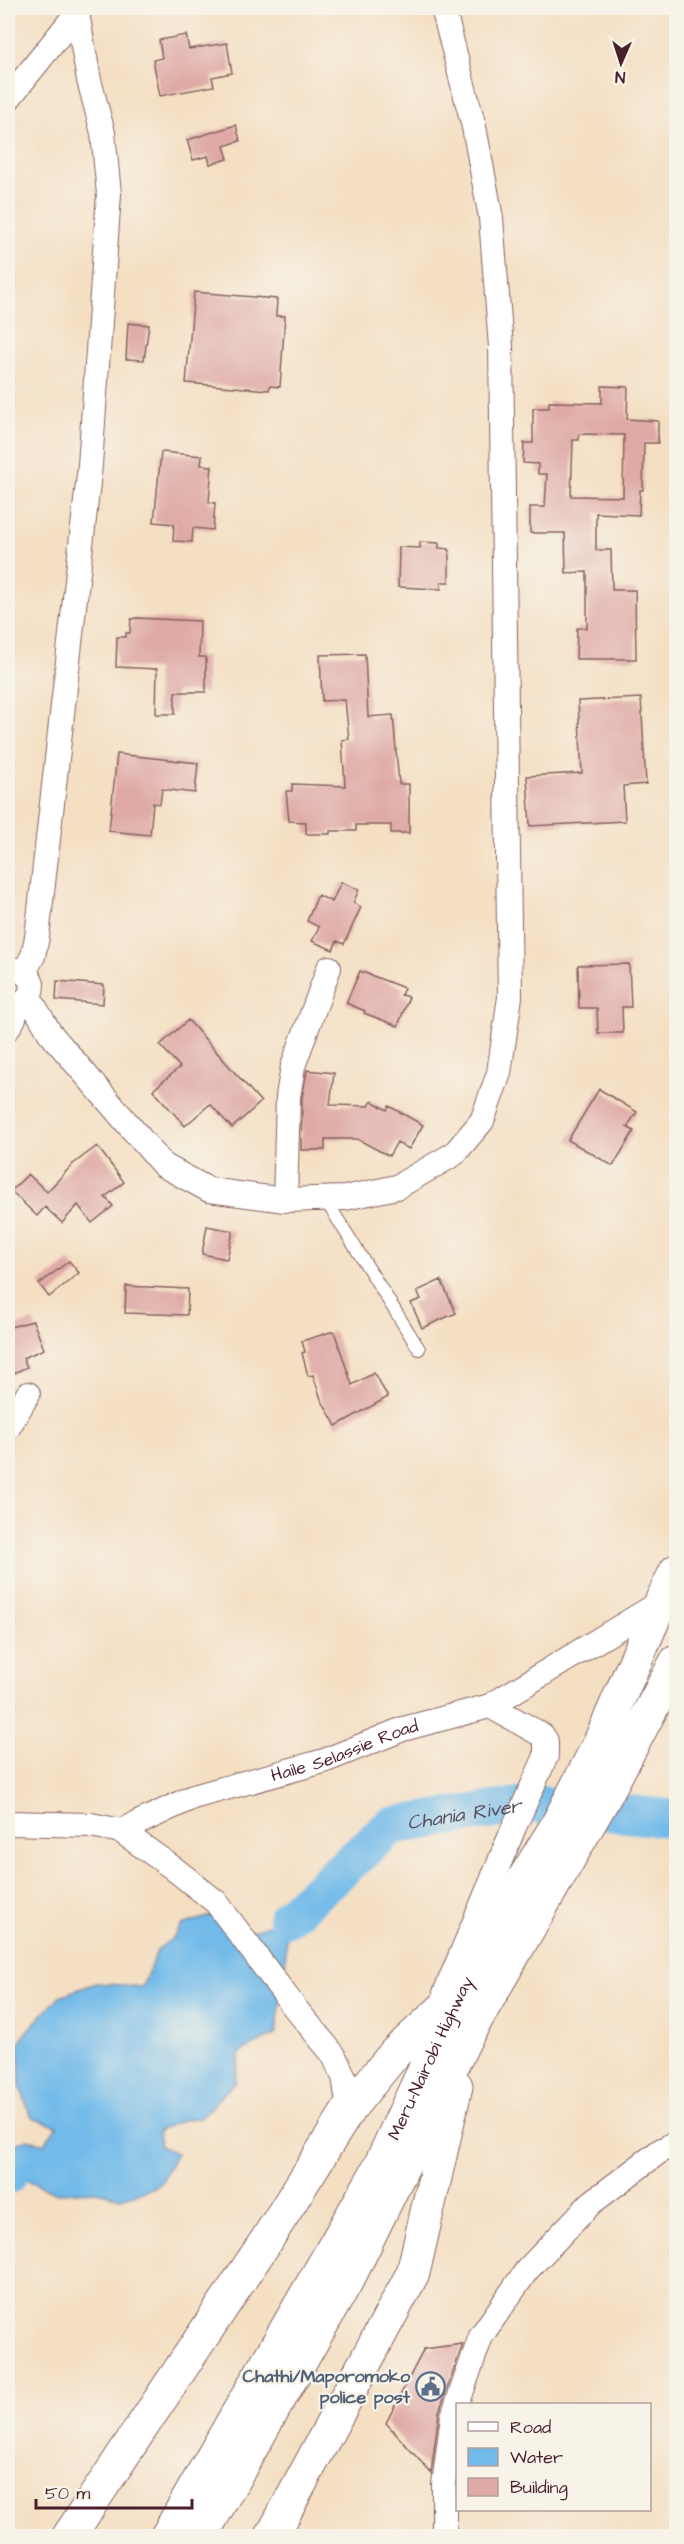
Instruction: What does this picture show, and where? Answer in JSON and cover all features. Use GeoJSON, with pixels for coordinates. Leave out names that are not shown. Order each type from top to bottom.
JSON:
{"type":"FeatureCollection","features":[{"type":"Feature","properties":{"kind":"highway","name":"Meru-Nairobi Highway"},"geometry":{"type":"LineString","coordinates":[[613,1749],[661,1602],[676,1571]]}},
{"type":"Feature","properties":{"kind":"highway","name":"Meru-Nairobi Highway"},"geometry":{"type":"LineString","coordinates":[[201,2536],[351,2273],[567,1835],[613,1749],[676,1662]]}},
{"type":"Feature","properties":{"kind":"highway","name":"Meru-Nairobi Highway"},"geometry":{"type":"LineString","coordinates":[[167,2536],[377,2172],[460,1993],[512,1898],[567,1835]]}},
{"type":"Feature","properties":{"kind":"highway"},"geometry":{"type":"LineString","coordinates":[[69,2536],[266,2241],[349,2109],[395,2054],[460,1993]]}},
{"type":"Feature","properties":{"kind":"highway"},"geometry":{"type":"LineString","coordinates":[[272,2536],[413,2273],[466,2037]]}},
{"type":"Feature","properties":{"kind":"street"},"geometry":{"type":"LineString","coordinates":[[18,1002],[50,1033],[164,1165],[209,1190],[285,1200],[345,1198],[397,1187],[454,1154],[482,1121],[499,1073],[510,997],[501,347],[491,218],[474,127],[442,8]]}},
{"type":"Feature","properties":{"kind":"street"},"geometry":{"type":"LineString","coordinates":[[8,99],[77,9]]}},
{"type":"Feature","properties":{"kind":"street"},"geometry":{"type":"LineString","coordinates":[[8,1028],[14,1018],[18,1002],[32,984],[16,971],[33,956],[37,937],[90,465],[109,194],[103,133],[89,80],[77,9]]}},
{"type":"Feature","properties":{"kind":"street"},"geometry":{"type":"LineString","coordinates":[[285,1200],[288,1097],[293,1066],[329,968]]}},
{"type":"Feature","properties":{"kind":"street"},"geometry":{"type":"LineString","coordinates":[[8,1428],[28,1395]]}},
{"type":"Feature","properties":{"kind":"street","name":"Haile Selassie Road"},"geometry":{"type":"LineString","coordinates":[[121,1831],[193,1797],[324,1761],[403,1729],[490,1706],[661,1602]]}},
{"type":"Feature","properties":{"kind":"street"},"geometry":{"type":"LineString","coordinates":[[436,2015],[514,1825],[543,1764],[546,1749],[542,1735],[490,1706]]}},
{"type":"Feature","properties":{"kind":"street"},"geometry":{"type":"LineString","coordinates":[[8,1823],[91,1825],[121,1831],[216,1902],[295,2008],[333,2054],[344,2077],[349,2109]]}},
{"type":"Feature","properties":{"kind":"street"},"geometry":{"type":"LineString","coordinates":[[458,2403],[481,2336],[527,2270],[591,2203],[660,2151],[676,2143]]}},
{"type":"Feature","properties":{"kind":"street"},"geometry":{"type":"LineString","coordinates":[[444,2536],[444,2484],[456,2407]]}},
{"type":"Feature","properties":{"kind":"lane"},"geometry":{"type":"LineString","coordinates":[[325,1199],[419,1349]]}},
{"type":"Feature","properties":{"kind":"water"},"geometry":{"type":"Polygon","coordinates":[[[223,1912],[246,1933],[287,1918],[285,1971],[276,2034],[240,2052],[235,2082],[200,2118],[185,2119],[158,2131],[160,2146],[176,2153],[161,2183],[145,2191],[120,2198],[96,2191],[57,2193],[30,2181],[13,2166],[8,2148],[27,2139],[44,2144],[57,2126],[32,2118],[20,2087],[19,2043],[28,2030],[60,1996],[96,1983],[142,1987],[158,1949],[172,1939],[182,1925],[223,1912]]]}},
{"type":"Feature","properties":{"kind":"building"},"geometry":{"type":"Polygon","coordinates":[[[186,35],[189,49],[227,43],[232,73],[212,77],[214,86],[160,96],[153,60],[162,58],[159,40],[186,35]]]}},
{"type":"Feature","properties":{"kind":"building"},"geometry":{"type":"Polygon","coordinates":[[[236,125],[240,141],[224,146],[228,159],[210,164],[208,156],[193,160],[187,140],[236,125]]]}},
{"type":"Feature","properties":{"kind":"building"},"geometry":{"type":"Polygon","coordinates":[[[194,292],[277,299],[276,316],[285,316],[280,387],[270,386],[269,390],[186,383],[194,292]]]}},
{"type":"Feature","properties":{"kind":"building"},"geometry":{"type":"Polygon","coordinates":[[[128,323],[149,325],[144,360],[126,359],[128,323]]]}},
{"type":"Feature","properties":{"kind":"building"},"geometry":{"type":"Polygon","coordinates":[[[602,386],[628,387],[627,419],[658,421],[658,443],[644,443],[643,490],[640,490],[639,515],[596,513],[596,550],[611,550],[612,590],[635,590],[636,659],[576,659],[577,628],[587,628],[587,572],[566,573],[565,533],[530,533],[530,507],[545,507],[547,474],[538,474],[538,464],[523,463],[524,443],[533,443],[533,408],[549,408],[549,402],[602,403],[602,386]],[[579,434],[579,440],[573,440],[571,496],[623,497],[624,435],[579,434]]]}},
{"type":"Feature","properties":{"kind":"building"},"geometry":{"type":"Polygon","coordinates":[[[161,452],[202,456],[201,465],[212,466],[209,502],[215,503],[213,530],[193,528],[192,542],[173,541],[174,524],[154,522],[161,452]]]}},
{"type":"Feature","properties":{"kind":"building"},"geometry":{"type":"Polygon","coordinates":[[[420,542],[439,543],[439,548],[449,549],[449,582],[441,582],[441,589],[398,587],[399,547],[420,548],[420,542]]]}},
{"type":"Feature","properties":{"kind":"building"},"geometry":{"type":"Polygon","coordinates":[[[131,619],[200,621],[199,657],[206,657],[206,692],[175,692],[175,714],[156,714],[157,669],[116,667],[117,637],[126,637],[126,633],[130,633],[131,619]]]}},
{"type":"Feature","properties":{"kind":"building"},"geometry":{"type":"Polygon","coordinates":[[[365,654],[368,717],[393,715],[399,784],[409,784],[409,833],[391,833],[391,825],[356,825],[356,831],[306,834],[306,822],[289,821],[286,791],[292,791],[292,784],[345,786],[342,740],[349,739],[345,700],[322,701],[320,655],[365,654]]]}},
{"type":"Feature","properties":{"kind":"building"},"geometry":{"type":"Polygon","coordinates":[[[641,698],[646,784],[623,786],[625,821],[530,826],[527,776],[582,773],[578,701],[641,698]]]}},
{"type":"Feature","properties":{"kind":"building"},"geometry":{"type":"Polygon","coordinates":[[[117,754],[198,763],[195,793],[162,789],[160,804],[153,803],[150,835],[109,831],[117,754]]]}},
{"type":"Feature","properties":{"kind":"building"},"geometry":{"type":"Polygon","coordinates":[[[341,882],[359,890],[353,903],[361,907],[344,944],[337,941],[333,950],[312,941],[319,927],[307,921],[318,895],[332,902],[341,882]]]}},
{"type":"Feature","properties":{"kind":"building"},"geometry":{"type":"Polygon","coordinates":[[[629,964],[631,1007],[622,1007],[623,1033],[598,1033],[597,1008],[579,1008],[578,965],[629,964]]]}},
{"type":"Feature","properties":{"kind":"building"},"geometry":{"type":"Polygon","coordinates":[[[360,971],[404,988],[401,995],[409,997],[398,1026],[364,1013],[365,1011],[346,1003],[360,971]]]}},
{"type":"Feature","properties":{"kind":"building"},"geometry":{"type":"Polygon","coordinates":[[[57,981],[104,985],[103,1004],[56,1000],[57,981]]]}},
{"type":"Feature","properties":{"kind":"building"},"geometry":{"type":"Polygon","coordinates":[[[188,1020],[261,1102],[232,1128],[210,1104],[185,1126],[153,1090],[180,1067],[160,1045],[188,1020]]]}},
{"type":"Feature","properties":{"kind":"building"},"geometry":{"type":"Polygon","coordinates":[[[307,1070],[334,1073],[330,1105],[369,1106],[372,1101],[387,1110],[389,1106],[423,1125],[409,1149],[397,1142],[389,1156],[357,1139],[325,1139],[325,1150],[301,1150],[302,1098],[307,1070]]]}},
{"type":"Feature","properties":{"kind":"building"},"geometry":{"type":"Polygon","coordinates":[[[599,1089],[637,1112],[627,1127],[634,1131],[613,1166],[568,1140],[599,1089]]]}},
{"type":"Feature","properties":{"kind":"building"},"geometry":{"type":"Polygon","coordinates":[[[97,1146],[124,1182],[105,1197],[113,1206],[92,1223],[78,1205],[62,1223],[45,1207],[37,1216],[11,1191],[28,1174],[47,1192],[73,1164],[97,1146]]]}},
{"type":"Feature","properties":{"kind":"building"},"geometry":{"type":"Polygon","coordinates":[[[207,1226],[233,1231],[227,1259],[202,1254],[207,1226]]]}},
{"type":"Feature","properties":{"kind":"building"},"geometry":{"type":"Polygon","coordinates":[[[69,1261],[79,1273],[49,1297],[39,1284],[69,1261]]]}},
{"type":"Feature","properties":{"kind":"building"},"geometry":{"type":"Polygon","coordinates":[[[441,1280],[456,1313],[422,1328],[411,1303],[421,1299],[417,1291],[441,1280]]]}},
{"type":"Feature","properties":{"kind":"building"},"geometry":{"type":"Polygon","coordinates":[[[126,1286],[188,1289],[187,1315],[125,1313],[126,1286]]]}},
{"type":"Feature","properties":{"kind":"building"},"geometry":{"type":"Polygon","coordinates":[[[33,1321],[44,1349],[23,1358],[27,1367],[8,1376],[8,1322],[10,1327],[33,1321]]]}},
{"type":"Feature","properties":{"kind":"building"},"geometry":{"type":"Polygon","coordinates":[[[334,1331],[352,1385],[374,1373],[388,1397],[336,1426],[321,1399],[313,1375],[308,1376],[302,1353],[305,1352],[302,1341],[334,1331]]]}},
{"type":"Feature","properties":{"kind":"building","name":"Chathi/Maporomoko police post"},"geometry":{"type":"Polygon","coordinates":[[[463,2344],[439,2412],[431,2473],[386,2423],[424,2349],[463,2344]]]}},
{"type":"Feature","properties":{"kind":"waterway","name":"Chania River"},"geometry":{"type":"LineString","coordinates":[[287,1918],[391,1826],[532,1804],[676,1819]]}},
{"type":"Feature","properties":{"kind":"waterway"},"geometry":{"type":"LineString","coordinates":[[8,2175],[13,2166]]}},
{"type":"Feature","properties":{"kind":"place","name":"Chathi/Maporomoko police post"},"geometry":{"type":"Point","coordinates":[431,2386]}}]}
